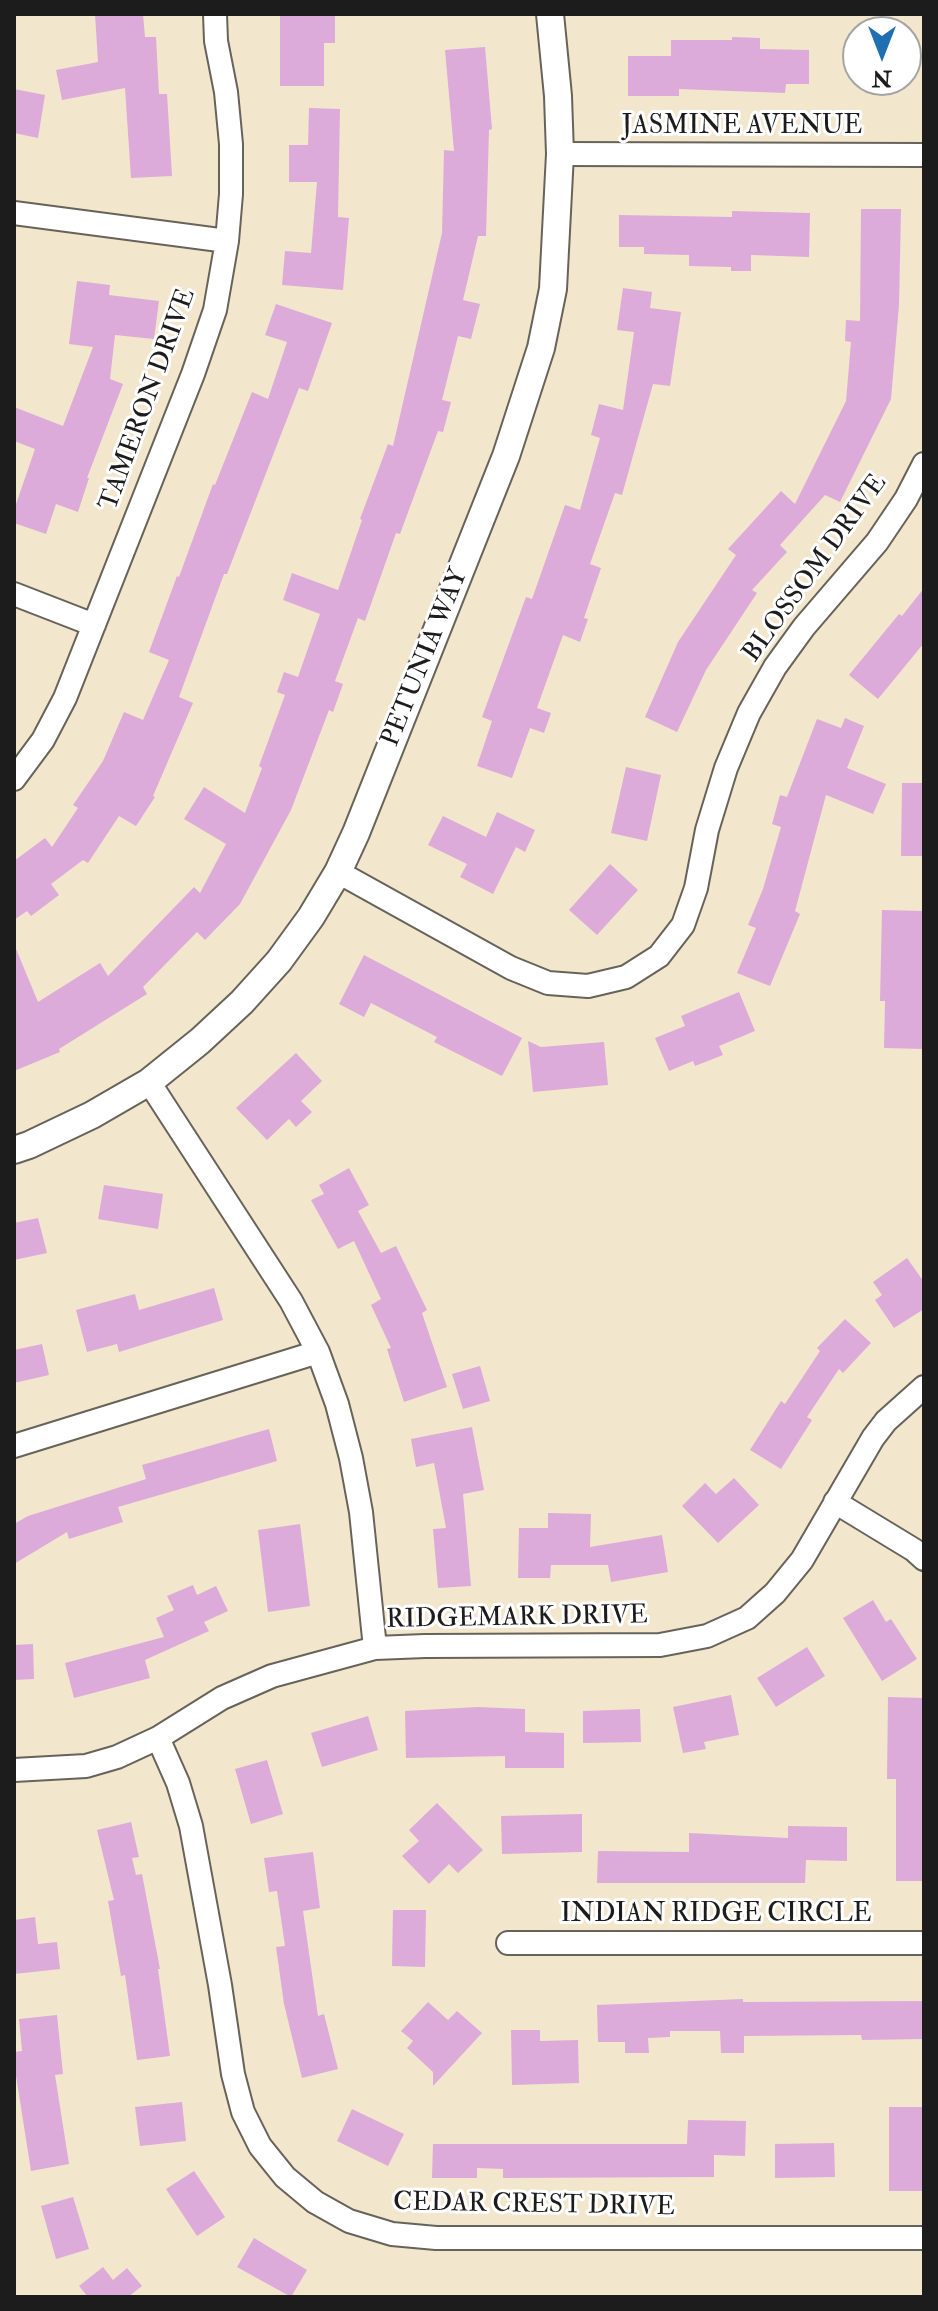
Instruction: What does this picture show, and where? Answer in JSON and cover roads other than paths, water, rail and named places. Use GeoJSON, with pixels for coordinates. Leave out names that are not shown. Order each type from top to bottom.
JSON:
{"type":"FeatureCollection","features":[{"type":"Feature","properties":{"kind":"street","name":"TAMERON DRIVE"},"geometry":{"type":"LineString","coordinates":[[14,779],[43,740],[65,698],[193,374],[215,310],[227,241],[231,144],[215,14]]}},
{"type":"Feature","properties":{"kind":"street","name":"PETUNIA WAY"},"geometry":{"type":"LineString","coordinates":[[14,1150],[92,1115],[149,1082],[200,1041],[242,1002],[279,961],[338,872],[526,403],[541,348],[553,289],[560,154],[550,14]]}},
{"type":"Feature","properties":{"kind":"street","name":"JASMINE AVENUE"},"geometry":{"type":"LineString","coordinates":[[560,154],[924,155]]}},
{"type":"Feature","properties":{"kind":"street"},"geometry":{"type":"LineString","coordinates":[[14,213],[227,241]]}},
{"type":"Feature","properties":{"kind":"street","name":"BLOSSOM DRIVE"},"geometry":{"type":"LineString","coordinates":[[338,872],[511,968],[548,983],[588,986],[626,977],[659,956],[683,925],[696,888],[707,830],[726,768],[749,713],[775,667],[804,627],[877,542],[906,499],[924,464]]}},
{"type":"Feature","properties":{"kind":"street"},"geometry":{"type":"LineString","coordinates":[[14,594],[94,625]]}},
{"type":"Feature","properties":{"kind":"street"},"geometry":{"type":"LineString","coordinates":[[149,1082],[291,1301],[318,1352],[337,1404],[361,1512],[375,1648]]}},
{"type":"Feature","properties":{"kind":"street"},"geometry":{"type":"LineString","coordinates":[[14,1446],[318,1352]]}},
{"type":"Feature","properties":{"kind":"street","name":"RIDGEMARK DRIVE"},"geometry":{"type":"LineString","coordinates":[[14,1770],[86,1766],[117,1757],[158,1738],[222,1698],[272,1676],[375,1648],[660,1645],[707,1636],[747,1618],[775,1593],[802,1560],[886,1421],[924,1387]]}},
{"type":"Feature","properties":{"kind":"street"},"geometry":{"type":"LineString","coordinates":[[835,1502],[924,1559]]}},
{"type":"Feature","properties":{"kind":"street","name":"CEDAR CREST DRIVE"},"geometry":{"type":"LineString","coordinates":[[158,1738],[178,1783],[191,1826],[233,2074],[243,2112],[260,2146],[285,2177],[315,2202],[349,2221],[392,2234],[436,2238],[924,2238]]}},
{"type":"Feature","properties":{"kind":"street","name":"INDIAN RIDGE CIRCLE"},"geometry":{"type":"LineString","coordinates":[[508,1943],[924,1943]]}}]}
